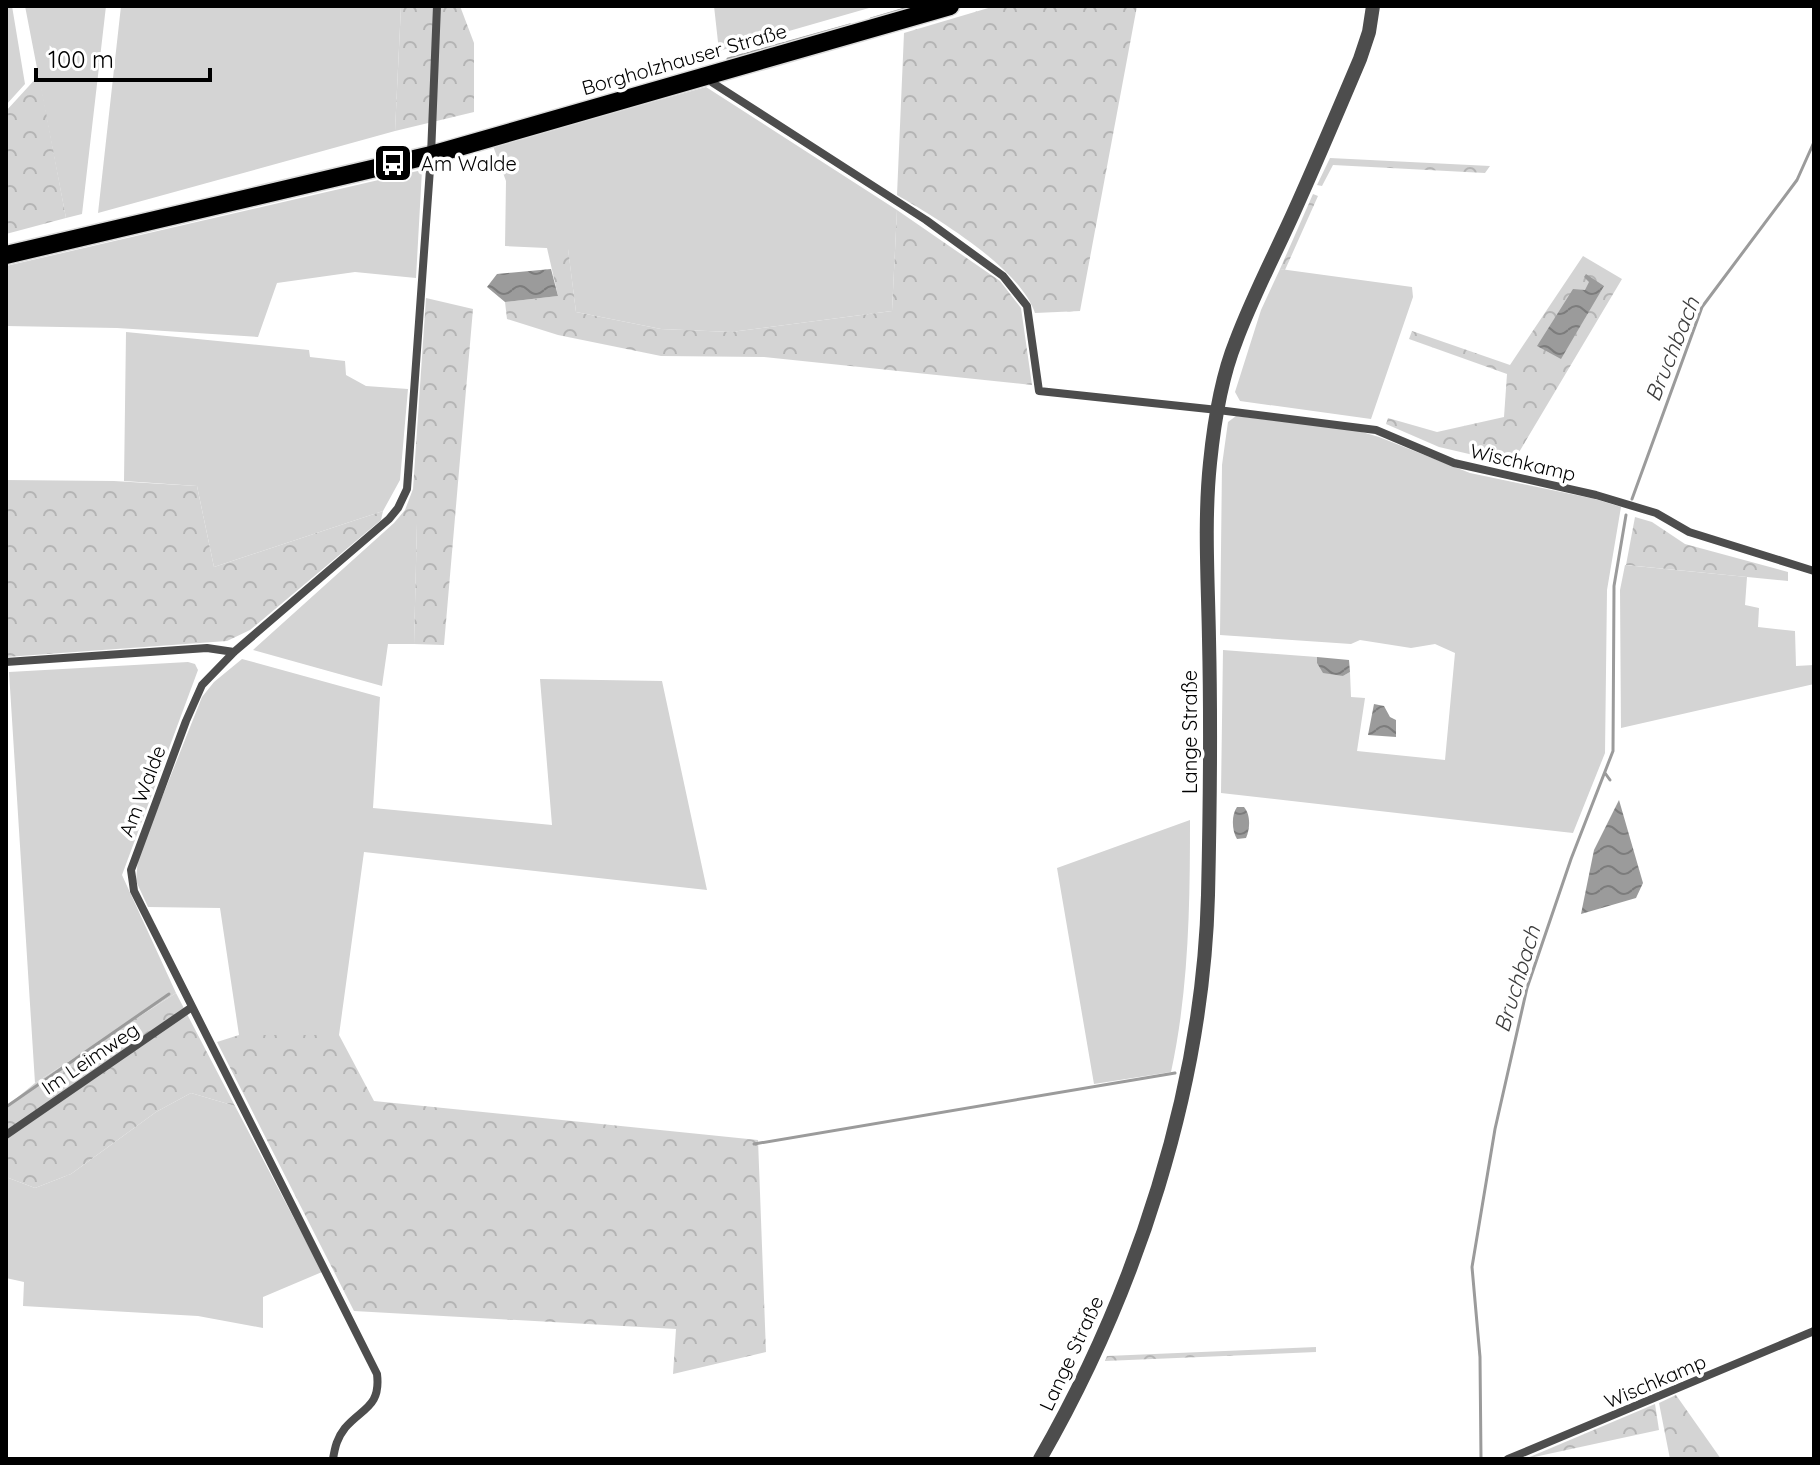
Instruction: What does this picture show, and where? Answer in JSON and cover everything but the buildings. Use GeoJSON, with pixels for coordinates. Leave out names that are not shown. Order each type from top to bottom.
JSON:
{"type":"FeatureCollection","features":[{"type":"Feature","properties":{"kind":"main road","name":"Borgholzhauser Straße"},"geometry":{"type":"LineString","coordinates":[[6,255],[431,155],[950,6]]}},
{"type":"Feature","properties":{"kind":"street"},"geometry":{"type":"LineString","coordinates":[[431,155],[437,6]]}},
{"type":"Feature","properties":{"kind":"street","name":"Lange Straße"},"geometry":{"type":"LineString","coordinates":[[1040,1459],[1098,1348],[1141,1239],[1173,1134],[1194,1031],[1208,899],[1207,528],[1210,463],[1218,410],[1235,343],[1360,59],[1373,6]]}},
{"type":"Feature","properties":{"kind":"street","name":"Wischkamp"},"geometry":{"type":"LineString","coordinates":[[710,75],[713,83],[926,220],[1003,276],[1027,306],[1039,391],[1376,430],[1454,463],[1596,495],[1656,513],[1689,532],[1814,571]]}},
{"type":"Feature","properties":{"kind":"street","name":"Am Walde"},"geometry":{"type":"LineString","coordinates":[[333,1459],[336,1442],[343,1430],[374,1400],[377,1374],[138,900],[131,870],[202,685],[234,652],[389,519],[407,489],[431,155]]}},
{"type":"Feature","properties":{"kind":"street"},"geometry":{"type":"LineString","coordinates":[[6,662],[207,648],[234,652]]}},
{"type":"Feature","properties":{"kind":"street","name":"Im Leimweg"},"geometry":{"type":"LineString","coordinates":[[6,1135],[192,1007]]}},
{"type":"Feature","properties":{"kind":"street","name":"Wischkamp"},"geometry":{"type":"LineString","coordinates":[[1508,1459],[1814,1331]]}},
{"type":"Feature","properties":{"kind":"green space"},"geometry":{"type":"Polygon","coordinates":[[[6,6],[12,6],[25,84],[6,105],[6,6]]]}},
{"type":"Feature","properties":{"kind":"green space"},"geometry":{"type":"Polygon","coordinates":[[[25,6],[106,6],[82,214],[66,218],[25,6]]]}},
{"type":"Feature","properties":{"kind":"green space"},"geometry":{"type":"Polygon","coordinates":[[[121,6],[401,6],[395,131],[98,213],[121,6]]]}},
{"type":"Feature","properties":{"kind":"green space"},"geometry":{"type":"Polygon","coordinates":[[[401,6],[460,6],[474,43],[474,112],[395,131],[401,6]]]}},
{"type":"Feature","properties":{"kind":"green space"},"geometry":{"type":"Polygon","coordinates":[[[714,6],[876,6],[719,51],[714,6]]]}},
{"type":"Feature","properties":{"kind":"green space"},"geometry":{"type":"Polygon","coordinates":[[[995,6],[1137,6],[1080,311],[1035,313],[1013,279],[996,262],[955,231],[897,195],[904,33],[995,6]]]}},
{"type":"Feature","properties":{"kind":"green space"},"geometry":{"type":"Polygon","coordinates":[[[39,75],[66,218],[6,234],[6,111],[39,75]]]}},
{"type":"Feature","properties":{"kind":"green space"},"geometry":{"type":"Polygon","coordinates":[[[706,87],[897,210],[892,311],[731,332],[661,329],[576,312],[568,249],[505,246],[506,181],[493,146],[706,87]]]}},
{"type":"Feature","properties":{"kind":"green space"},"geometry":{"type":"Polygon","coordinates":[[[1330,158],[1490,166],[1485,173],[1333,165],[1322,186],[1317,185],[1330,158]]]}},
{"type":"Feature","properties":{"kind":"green space"},"geometry":{"type":"Polygon","coordinates":[[[422,170],[416,278],[355,272],[277,283],[258,337],[117,328],[6,326],[6,266],[422,170]]]}},
{"type":"Feature","properties":{"kind":"green space"},"geometry":{"type":"Polygon","coordinates":[[[1313,194],[1318,196],[1285,270],[1280,269],[1313,194]]]}},
{"type":"Feature","properties":{"kind":"green space"},"geometry":{"type":"Polygon","coordinates":[[[897,210],[1000,281],[1021,308],[1032,385],[764,357],[661,356],[558,335],[507,319],[505,302],[558,296],[547,248],[568,248],[576,312],[661,329],[731,332],[892,311],[897,210]]]}},
{"type":"Feature","properties":{"kind":"green space"},"geometry":{"type":"Polygon","coordinates":[[[1583,256],[1622,279],[1512,464],[1439,447],[1386,424],[1388,418],[1437,432],[1504,417],[1507,374],[1409,339],[1412,331],[1510,365],[1583,256]]]}},
{"type":"Feature","properties":{"kind":"green space"},"geometry":{"type":"Polygon","coordinates":[[[1280,269],[1412,287],[1413,297],[1371,419],[1240,401],[1235,392],[1261,310],[1280,269]]]}},
{"type":"Feature","properties":{"kind":"green space"},"geometry":{"type":"Polygon","coordinates":[[[426,298],[473,309],[444,645],[414,644],[417,523],[394,523],[405,510],[413,489],[426,298]]]}},
{"type":"Feature","properties":{"kind":"green space"},"geometry":{"type":"Polygon","coordinates":[[[126,332],[309,350],[310,357],[345,361],[346,375],[366,386],[408,389],[400,480],[383,511],[214,567],[197,486],[124,481],[126,332]]]}},
{"type":"Feature","properties":{"kind":"green space"},"geometry":{"type":"Polygon","coordinates":[[[1236,416],[1355,430],[1470,473],[1621,507],[1607,590],[1605,753],[1573,833],[1221,793],[1223,650],[1317,657],[1317,663],[1343,676],[1350,672],[1351,697],[1365,698],[1357,751],[1445,760],[1455,653],[1435,644],[1411,648],[1360,640],[1351,644],[1220,635],[1222,465],[1228,422],[1236,416]]]}},
{"type":"Feature","properties":{"kind":"green space"},"geometry":{"type":"Polygon","coordinates":[[[6,480],[197,486],[214,567],[383,511],[381,520],[250,630],[227,641],[6,657],[6,480]]]}},
{"type":"Feature","properties":{"kind":"green space"},"geometry":{"type":"Polygon","coordinates":[[[1635,517],[1652,522],[1685,544],[1788,572],[1788,581],[1626,565],[1635,517]]]}},
{"type":"Feature","properties":{"kind":"green space"},"geometry":{"type":"Polygon","coordinates":[[[394,523],[417,523],[414,644],[388,644],[382,686],[253,650],[394,523]]]}},
{"type":"Feature","properties":{"kind":"green space"},"geometry":{"type":"Polygon","coordinates":[[[1625,565],[1747,577],[1745,605],[1759,608],[1758,627],[1795,631],[1796,666],[1814,665],[1814,684],[1621,728],[1620,590],[1625,565]]]}},
{"type":"Feature","properties":{"kind":"green space"},"geometry":{"type":"Polygon","coordinates":[[[242,659],[380,697],[373,808],[552,825],[540,679],[662,681],[707,890],[364,852],[339,1035],[239,1035],[220,908],[148,907],[136,881],[138,858],[202,697],[214,682],[242,659]]]}},
{"type":"Feature","properties":{"kind":"green space"},"geometry":{"type":"Polygon","coordinates":[[[195,664],[198,670],[122,875],[176,993],[35,1083],[9,672],[195,664]]]}},
{"type":"Feature","properties":{"kind":"green space"},"geometry":{"type":"Polygon","coordinates":[[[1190,820],[1185,978],[1171,1072],[1094,1084],[1057,868],[1190,820]]]}},
{"type":"Feature","properties":{"kind":"green space"},"geometry":{"type":"Polygon","coordinates":[[[176,993],[235,1106],[191,1093],[156,1112],[71,1174],[35,1188],[6,1177],[6,1107],[35,1083],[176,993]]]}},
{"type":"Feature","properties":{"kind":"green space"},"geometry":{"type":"Polygon","coordinates":[[[239,1035],[339,1035],[374,1101],[758,1140],[766,1352],[673,1374],[676,1329],[354,1311],[217,1042],[239,1035]]]}},
{"type":"Feature","properties":{"kind":"green space"},"geometry":{"type":"Polygon","coordinates":[[[191,1093],[235,1106],[322,1272],[263,1297],[263,1328],[198,1316],[23,1306],[24,1282],[6,1278],[6,1177],[35,1188],[71,1174],[156,1112],[191,1093]]]}},
{"type":"Feature","properties":{"kind":"green space"},"geometry":{"type":"Polygon","coordinates":[[[1316,1347],[1316,1352],[1105,1361],[1107,1356],[1316,1347]]]}},
{"type":"Feature","properties":{"kind":"green space"},"geometry":{"type":"Polygon","coordinates":[[[1676,1395],[1721,1459],[1670,1459],[1659,1403],[1676,1395]]]}},
{"type":"Feature","properties":{"kind":"green space"},"geometry":{"type":"Polygon","coordinates":[[[1655,1404],[1659,1430],[1525,1459],[1655,1404]]]}},
{"type":"Feature","properties":{"kind":"water"},"geometry":{"type":"Polygon","coordinates":[[[551,269],[558,296],[505,302],[487,287],[497,274],[551,269]]]}},
{"type":"Feature","properties":{"kind":"water"},"geometry":{"type":"Polygon","coordinates":[[[1586,274],[1604,286],[1561,359],[1537,346],[1573,289],[1585,290],[1589,282],[1584,277],[1586,274]]]}},
{"type":"Feature","properties":{"kind":"water"},"geometry":{"type":"Polygon","coordinates":[[[1317,657],[1349,660],[1350,672],[1343,676],[1323,673],[1317,657]]]}},
{"type":"Feature","properties":{"kind":"water"},"geometry":{"type":"Polygon","coordinates":[[[1374,704],[1384,706],[1390,717],[1396,720],[1396,737],[1368,735],[1374,704]]]}},
{"type":"Feature","properties":{"kind":"water"},"geometry":{"type":"Polygon","coordinates":[[[1619,800],[1643,883],[1636,898],[1581,914],[1594,850],[1619,800]]]}},
{"type":"Feature","properties":{"kind":"water"},"geometry":{"type":"Polygon","coordinates":[[[1237,807],[1244,807],[1248,814],[1246,838],[1237,839],[1234,832],[1233,819],[1237,807]]]}},
{"type":"Feature","properties":{"kind":"waterway"},"geometry":{"type":"LineString","coordinates":[[871,19],[915,6]]}},
{"type":"Feature","properties":{"kind":"waterway"},"geometry":{"type":"LineString","coordinates":[[728,59],[850,25]]}},
{"type":"Feature","properties":{"kind":"waterway","name":"Bruchbach"},"geometry":{"type":"LineString","coordinates":[[1632,499],[1702,307],[1797,180],[1814,142]]}},
{"type":"Feature","properties":{"kind":"waterway","name":"Bruchbach"},"geometry":{"type":"LineString","coordinates":[[1481,1459],[1480,1357],[1472,1267],[1495,1129],[1527,988],[1571,859],[1613,751],[1614,586],[1626,515]]}},
{"type":"Feature","properties":{"kind":"waterway"},"geometry":{"type":"LineString","coordinates":[[1605,773],[1610,780]]}},
{"type":"Feature","properties":{"kind":"waterway"},"geometry":{"type":"LineString","coordinates":[[6,1107],[169,994]]}},
{"type":"Feature","properties":{"kind":"waterway"},"geometry":{"type":"LineString","coordinates":[[754,1144],[1175,1073]]}},
{"type":"Feature","properties":{"kind":"place","name":"Am Walde"},"geometry":{"type":"Point","coordinates":[393,163]}}]}
